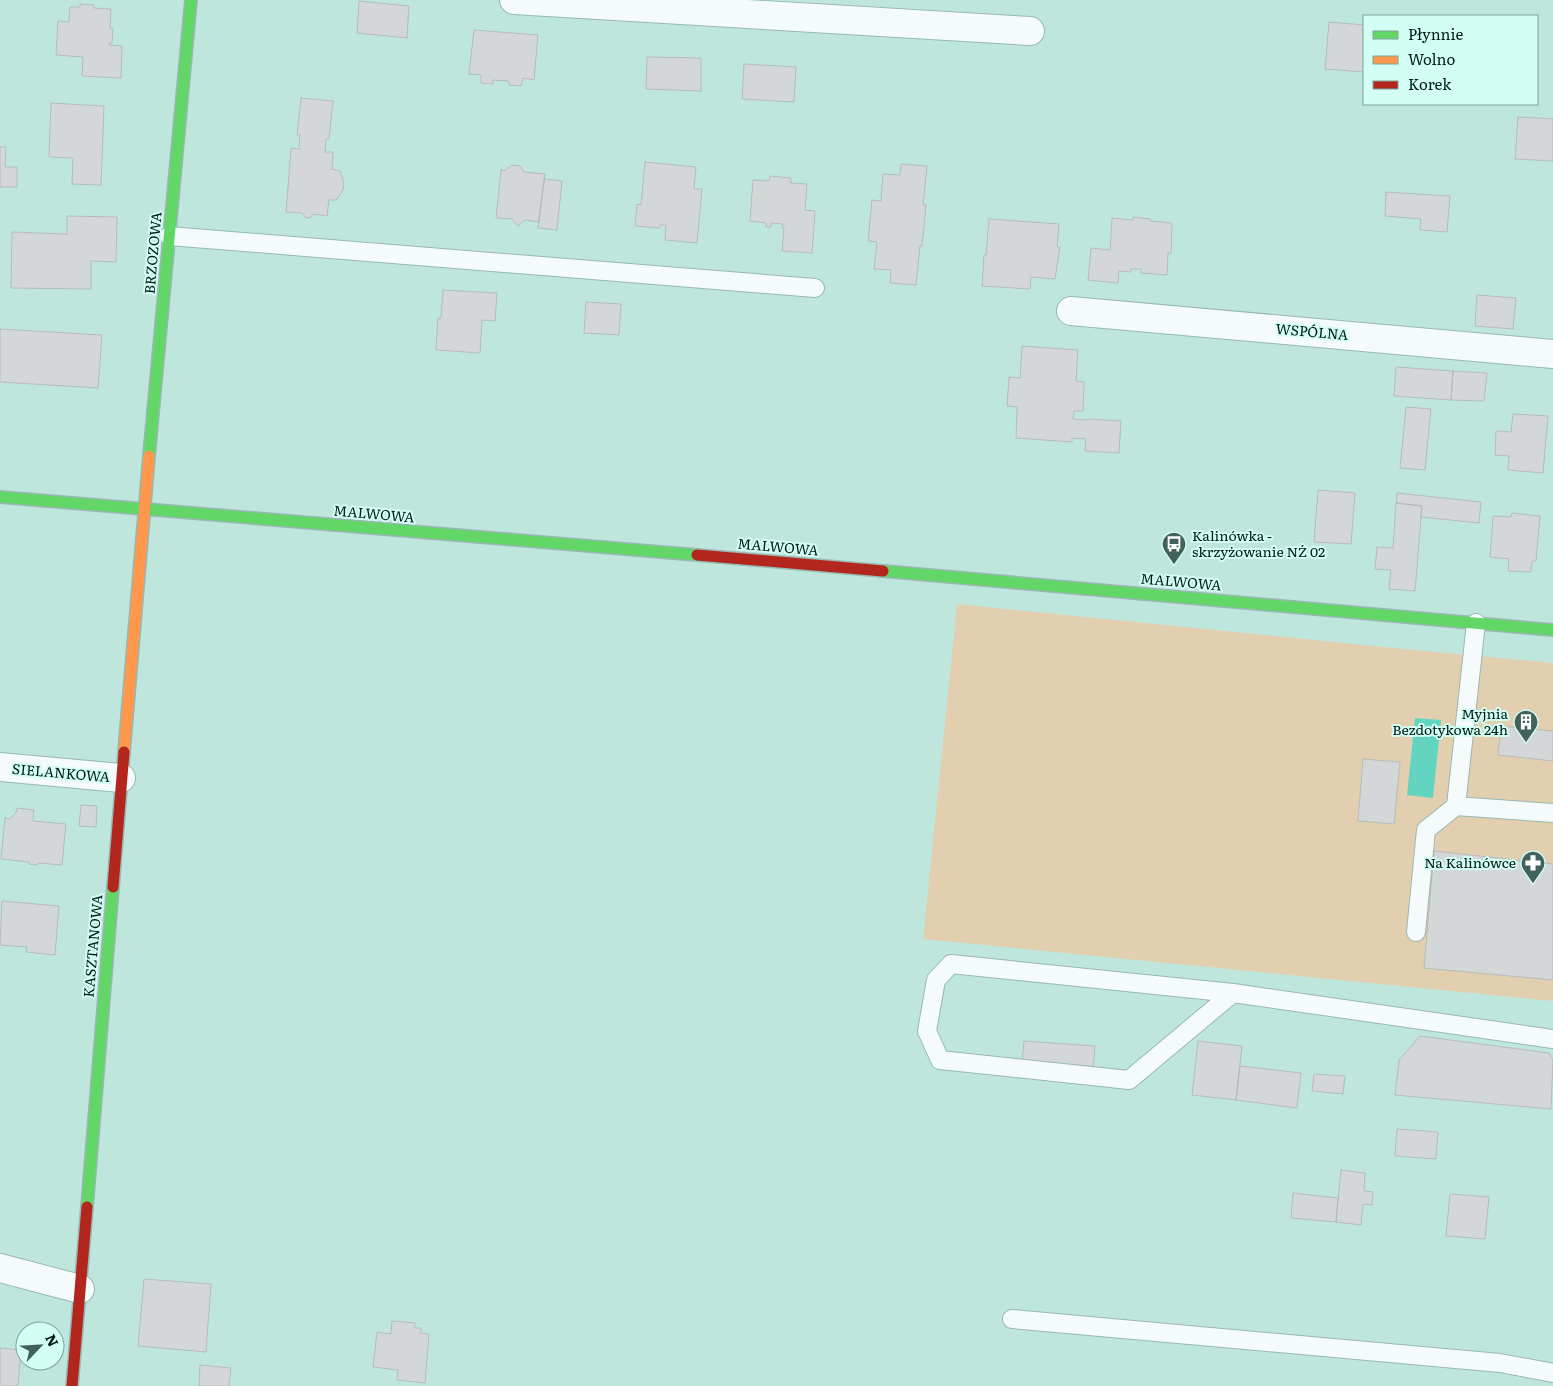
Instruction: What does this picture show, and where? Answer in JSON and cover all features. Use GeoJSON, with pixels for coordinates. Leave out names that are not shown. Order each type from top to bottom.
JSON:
{"type":"FeatureCollection","features":[{"type":"Feature","properties":{"kind":"street","name":"BRZOZOWA"},"geometry":{"type":"LineString","coordinates":[[145,509],[191,0]]}},
{"type":"Feature","properties":{"kind":"street"},"geometry":{"type":"LineString","coordinates":[[514,0],[1030,31]]}},
{"type":"Feature","properties":{"kind":"street","name":"WSPÓLNA"},"geometry":{"type":"LineString","coordinates":[[1071,311],[1553,354]]}},
{"type":"Feature","properties":{"kind":"street","name":"MALWOWA"},"geometry":{"type":"LineString","coordinates":[[0,497],[1553,630]]}},
{"type":"Feature","properties":{"kind":"street","name":"KASZTANOWA"},"geometry":{"type":"LineString","coordinates":[[72,1386],[121,778],[145,509]]}},
{"type":"Feature","properties":{"kind":"street","name":"SIELANKOWA"},"geometry":{"type":"LineString","coordinates":[[0,767],[121,778]]}},
{"type":"Feature","properties":{"kind":"street"},"geometry":{"type":"LineString","coordinates":[[0,1268],[80,1289]]}},
{"type":"Feature","properties":{"kind":"lane"},"geometry":{"type":"LineString","coordinates":[[169,236],[815,288]]}},
{"type":"Feature","properties":{"kind":"lane"},"geometry":{"type":"LineString","coordinates":[[1456,806],[1476,623]]}},
{"type":"Feature","properties":{"kind":"lane"},"geometry":{"type":"LineString","coordinates":[[1416,932],[1426,830],[1456,806],[1553,813]]}},
{"type":"Feature","properties":{"kind":"lane"},"geometry":{"type":"LineString","coordinates":[[1232,993],[1129,1080],[940,1060],[927,1031],[936,980],[951,964],[1232,993],[1553,1039]]}},
{"type":"Feature","properties":{"kind":"lane"},"geometry":{"type":"LineString","coordinates":[[1012,1319],[1500,1363],[1553,1372]]}},
{"type":"Feature","properties":{"kind":"shaded area"},"geometry":{"type":"Polygon","coordinates":[[[957,604],[1553,663],[1553,1001],[923,939],[957,604]]]}},
{"type":"Feature","properties":{"kind":"shaded area"},"geometry":{"type":"Polygon","coordinates":[[[1415,718],[1441,720],[1433,798],[1407,795],[1415,718]]]}},
{"type":"Feature","properties":{"kind":"building"},"geometry":{"type":"Polygon","coordinates":[[[359,1],[409,6],[407,38],[357,33],[359,1]]]}},
{"type":"Feature","properties":{"kind":"building"},"geometry":{"type":"Polygon","coordinates":[[[80,4],[94,5],[94,8],[111,9],[110,28],[113,29],[112,43],[109,45],[122,46],[121,78],[82,76],[83,57],[56,55],[58,21],[69,22],[70,7],[80,7],[80,4]]]}},
{"type":"Feature","properties":{"kind":"building"},"geometry":{"type":"Polygon","coordinates":[[[1329,22],[1363,25],[1363,72],[1325,69],[1329,22]]]}},
{"type":"Feature","properties":{"kind":"building"},"geometry":{"type":"Polygon","coordinates":[[[474,30],[538,35],[534,80],[523,78],[521,86],[509,85],[509,81],[493,80],[493,84],[481,83],[481,75],[469,74],[474,30]]]}},
{"type":"Feature","properties":{"kind":"building"},"geometry":{"type":"Polygon","coordinates":[[[647,57],[701,58],[701,91],[646,89],[647,57]]]}},
{"type":"Feature","properties":{"kind":"building"},"geometry":{"type":"Polygon","coordinates":[[[744,64],[796,67],[794,102],[742,99],[744,64]]]}},
{"type":"Feature","properties":{"kind":"building"},"geometry":{"type":"Polygon","coordinates":[[[301,98],[333,101],[329,139],[326,139],[325,152],[333,152],[332,169],[340,171],[344,184],[343,190],[337,199],[329,200],[327,216],[313,214],[310,218],[305,217],[302,213],[286,212],[291,148],[299,149],[300,135],[297,135],[301,98]]]}},
{"type":"Feature","properties":{"kind":"building"},"geometry":{"type":"Polygon","coordinates":[[[51,103],[104,106],[101,185],[72,184],[73,158],[49,157],[51,103]]]}},
{"type":"Feature","properties":{"kind":"building"},"geometry":{"type":"Polygon","coordinates":[[[1518,117],[1553,119],[1553,161],[1515,159],[1518,117]]]}},
{"type":"Feature","properties":{"kind":"building"},"geometry":{"type":"Polygon","coordinates":[[[0,147],[6,147],[5,167],[17,167],[17,187],[0,187],[0,147]]]}},
{"type":"Feature","properties":{"kind":"building"},"geometry":{"type":"Polygon","coordinates":[[[645,162],[696,167],[694,189],[702,189],[697,243],[665,240],[666,225],[660,225],[660,228],[635,226],[637,204],[641,205],[645,162]]]}},
{"type":"Feature","properties":{"kind":"building"},"geometry":{"type":"Polygon","coordinates":[[[901,164],[927,166],[923,205],[926,205],[916,285],[890,283],[891,270],[874,269],[877,242],[868,241],[872,200],[881,201],[883,174],[900,175],[901,164]]]}},
{"type":"Feature","properties":{"kind":"building"},"geometry":{"type":"Polygon","coordinates":[[[512,165],[520,166],[524,172],[545,174],[539,222],[525,220],[518,226],[512,219],[496,218],[501,170],[506,170],[512,165]]]}},
{"type":"Feature","properties":{"kind":"building"},"geometry":{"type":"Polygon","coordinates":[[[770,176],[791,178],[791,183],[807,184],[805,210],[815,211],[812,253],[782,251],[783,224],[771,223],[771,227],[766,227],[766,223],[750,221],[753,180],[769,181],[770,176]]]}},
{"type":"Feature","properties":{"kind":"building"},"geometry":{"type":"Polygon","coordinates":[[[544,179],[562,181],[557,230],[538,228],[544,179]]]}},
{"type":"Feature","properties":{"kind":"building"},"geometry":{"type":"Polygon","coordinates":[[[1386,192],[1450,196],[1447,232],[1420,230],[1421,219],[1385,216],[1386,192]]]}},
{"type":"Feature","properties":{"kind":"building"},"geometry":{"type":"Polygon","coordinates":[[[67,216],[117,217],[116,262],[91,261],[91,289],[11,288],[12,232],[67,234],[67,216]]]}},
{"type":"Feature","properties":{"kind":"building"},"geometry":{"type":"Polygon","coordinates":[[[1133,217],[1172,223],[1171,254],[1168,253],[1167,275],[1141,273],[1141,269],[1131,269],[1131,272],[1119,271],[1118,283],[1088,280],[1091,248],[1110,250],[1112,218],[1133,220],[1133,217]]]}},
{"type":"Feature","properties":{"kind":"building"},"geometry":{"type":"Polygon","coordinates":[[[989,219],[1059,224],[1057,247],[1060,247],[1055,279],[1031,277],[1030,289],[982,286],[989,219]]]}},
{"type":"Feature","properties":{"kind":"building"},"geometry":{"type":"Polygon","coordinates":[[[443,290],[497,293],[495,321],[482,320],[480,353],[436,350],[438,318],[441,318],[443,290]]]}},
{"type":"Feature","properties":{"kind":"building"},"geometry":{"type":"Polygon","coordinates":[[[1477,295],[1516,298],[1513,329],[1475,326],[1477,295]]]}},
{"type":"Feature","properties":{"kind":"building"},"geometry":{"type":"Polygon","coordinates":[[[586,302],[621,304],[619,335],[584,333],[586,302]]]}},
{"type":"Feature","properties":{"kind":"building"},"geometry":{"type":"Polygon","coordinates":[[[0,329],[102,335],[98,388],[0,382],[0,329]]]}},
{"type":"Feature","properties":{"kind":"building"},"geometry":{"type":"Polygon","coordinates":[[[1022,346],[1078,350],[1076,381],[1084,382],[1083,411],[1074,411],[1073,419],[1121,421],[1119,453],[1085,451],[1086,439],[1072,438],[1072,442],[1016,438],[1017,407],[1007,406],[1009,377],[1020,378],[1022,346]]]}},
{"type":"Feature","properties":{"kind":"building"},"geometry":{"type":"Polygon","coordinates":[[[1396,367],[1453,371],[1451,400],[1394,396],[1396,367]]]}},
{"type":"Feature","properties":{"kind":"building"},"geometry":{"type":"Polygon","coordinates":[[[1453,371],[1487,373],[1484,401],[1451,400],[1453,371]]]}},
{"type":"Feature","properties":{"kind":"building"},"geometry":{"type":"Polygon","coordinates":[[[1406,407],[1431,409],[1425,470],[1400,468],[1406,407]]]}},
{"type":"Feature","properties":{"kind":"building"},"geometry":{"type":"Polygon","coordinates":[[[1513,414],[1548,416],[1543,473],[1508,470],[1509,456],[1495,455],[1496,431],[1511,432],[1513,414]]]}},
{"type":"Feature","properties":{"kind":"building"},"geometry":{"type":"Polygon","coordinates":[[[1318,490],[1355,493],[1351,544],[1314,542],[1318,490]]]}},
{"type":"Feature","properties":{"kind":"building"},"geometry":{"type":"Polygon","coordinates":[[[1397,493],[1481,502],[1479,523],[1421,517],[1422,506],[1396,503],[1397,493]]]}},
{"type":"Feature","properties":{"kind":"building"},"geometry":{"type":"Polygon","coordinates":[[[1396,503],[1422,506],[1415,591],[1389,589],[1391,570],[1375,569],[1377,547],[1393,548],[1396,503]]]}},
{"type":"Feature","properties":{"kind":"building"},"geometry":{"type":"Polygon","coordinates":[[[1512,513],[1540,516],[1536,561],[1532,561],[1531,572],[1508,571],[1509,559],[1490,557],[1493,516],[1511,517],[1512,513]]]}},
{"type":"Feature","properties":{"kind":"building","name":"Myjnia Bezdotykowa 24h"},"geometry":{"type":"Polygon","coordinates":[[[1501,726],[1553,731],[1553,761],[1498,755],[1501,726]]]}},
{"type":"Feature","properties":{"kind":"building"},"geometry":{"type":"Polygon","coordinates":[[[1363,759],[1400,762],[1394,824],[1358,821],[1363,759]]]}},
{"type":"Feature","properties":{"kind":"building"},"geometry":{"type":"Polygon","coordinates":[[[81,805],[97,806],[96,827],[79,826],[81,805]]]}},
{"type":"Feature","properties":{"kind":"building"},"geometry":{"type":"Polygon","coordinates":[[[17,808],[34,810],[33,821],[66,824],[62,865],[38,863],[37,865],[29,864],[29,862],[1,859],[5,818],[10,819],[16,813],[17,808]]]}},
{"type":"Feature","properties":{"kind":"building"},"geometry":{"type":"Polygon","coordinates":[[[1434,851],[1553,864],[1553,980],[1424,968],[1434,851]]]}},
{"type":"Feature","properties":{"kind":"building"},"geometry":{"type":"Polygon","coordinates":[[[2,901],[59,906],[55,955],[26,952],[27,947],[0,945],[2,901]]]}},
{"type":"Feature","properties":{"kind":"building"},"geometry":{"type":"Polygon","coordinates":[[[1420,1036],[1549,1053],[1553,1060],[1551,1109],[1395,1095],[1399,1060],[1420,1036]]]}},
{"type":"Feature","properties":{"kind":"building"},"geometry":{"type":"Polygon","coordinates":[[[1024,1041],[1095,1046],[1093,1069],[1022,1063],[1024,1041]]]}},
{"type":"Feature","properties":{"kind":"building"},"geometry":{"type":"Polygon","coordinates":[[[1198,1041],[1242,1046],[1236,1100],[1192,1095],[1198,1041]]]}},
{"type":"Feature","properties":{"kind":"building"},"geometry":{"type":"Polygon","coordinates":[[[1240,1066],[1301,1073],[1297,1108],[1236,1100],[1240,1066]]]}},
{"type":"Feature","properties":{"kind":"building"},"geometry":{"type":"Polygon","coordinates":[[[1314,1074],[1345,1076],[1343,1094],[1312,1091],[1314,1074]]]}},
{"type":"Feature","properties":{"kind":"building"},"geometry":{"type":"Polygon","coordinates":[[[1397,1129],[1438,1132],[1436,1159],[1395,1156],[1397,1129]]]}},
{"type":"Feature","properties":{"kind":"building"},"geometry":{"type":"Polygon","coordinates":[[[1341,1170],[1365,1173],[1364,1191],[1373,1192],[1372,1205],[1363,1204],[1361,1225],[1336,1222],[1341,1170]]]}},
{"type":"Feature","properties":{"kind":"building"},"geometry":{"type":"Polygon","coordinates":[[[1293,1193],[1338,1198],[1336,1222],[1291,1218],[1293,1193]]]}},
{"type":"Feature","properties":{"kind":"building"},"geometry":{"type":"Polygon","coordinates":[[[1450,1194],[1489,1197],[1485,1239],[1446,1236],[1450,1194]]]}},
{"type":"Feature","properties":{"kind":"building"},"geometry":{"type":"Polygon","coordinates":[[[144,1279],[211,1284],[206,1352],[138,1346],[144,1279]]]}},
{"type":"Feature","properties":{"kind":"building"},"geometry":{"type":"Polygon","coordinates":[[[392,1321],[415,1323],[415,1328],[421,1328],[421,1333],[429,1334],[425,1383],[397,1380],[398,1370],[373,1367],[377,1332],[391,1334],[392,1321]]]}},
{"type":"Feature","properties":{"kind":"building"},"geometry":{"type":"Polygon","coordinates":[[[0,1348],[15,1349],[15,1371],[19,1371],[18,1386],[0,1386],[0,1348]]]}},
{"type":"Feature","properties":{"kind":"building"},"geometry":{"type":"Polygon","coordinates":[[[200,1365],[231,1368],[229,1386],[199,1386],[200,1365]]]}},
{"type":"Feature","properties":{"kind":"traffic: fast"},"geometry":{"type":"LineString","coordinates":[[149,456],[191,0]]}},
{"type":"Feature","properties":{"kind":"traffic: fast"},"geometry":{"type":"LineString","coordinates":[[0,497],[697,555]]}},
{"type":"Feature","properties":{"kind":"traffic: fast"},"geometry":{"type":"LineString","coordinates":[[883,571],[1553,630]]}},
{"type":"Feature","properties":{"kind":"traffic: fast"},"geometry":{"type":"LineString","coordinates":[[87,1207],[113,887]]}},
{"type":"Feature","properties":{"kind":"traffic: slow"},"geometry":{"type":"LineString","coordinates":[[124,752],[149,456]]}},
{"type":"Feature","properties":{"kind":"traffic: jam"},"geometry":{"type":"LineString","coordinates":[[697,555],[883,571]]}},
{"type":"Feature","properties":{"kind":"traffic: jam"},"geometry":{"type":"LineString","coordinates":[[113,887],[124,752]]}},
{"type":"Feature","properties":{"kind":"traffic: jam"},"geometry":{"type":"LineString","coordinates":[[72,1386],[87,1207]]}},
{"type":"Feature","properties":{"kind":"place","name":"Kalinówka - skrzyżowanie NŻ 02"},"geometry":{"type":"Point","coordinates":[1174,565]}},
{"type":"Feature","properties":{"kind":"place","name":"Myjnia Bezdotykowa 24h"},"geometry":{"type":"Point","coordinates":[1526,743]}},
{"type":"Feature","properties":{"kind":"place","name":"Na Kalinówce"},"geometry":{"type":"Point","coordinates":[1533,884]}}]}
